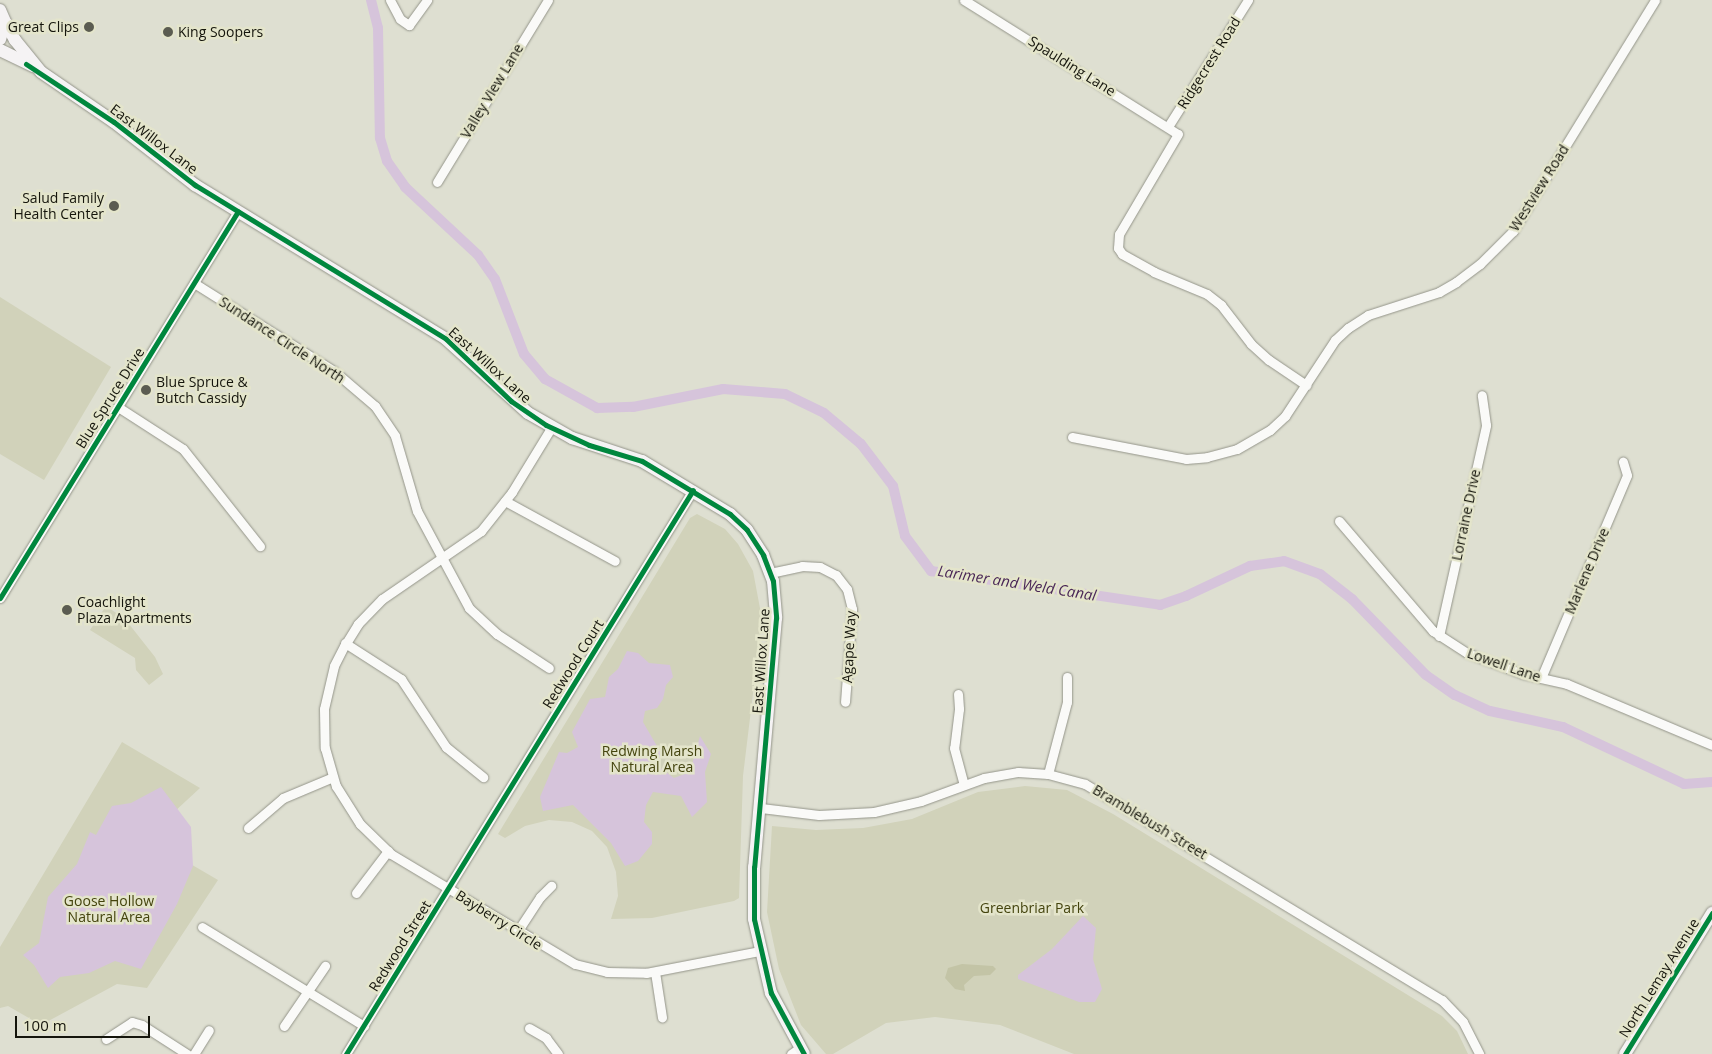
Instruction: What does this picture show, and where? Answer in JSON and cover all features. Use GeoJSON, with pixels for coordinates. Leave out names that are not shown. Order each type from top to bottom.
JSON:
{"type":"FeatureCollection","features":[{"type":"Feature","properties":{"kind":"main road"},"geometry":{"type":"LineString","coordinates":[[0,39],[3,16]]}},
{"type":"Feature","properties":{"kind":"main road","name":"East Willox Lane"},"geometry":{"type":"LineString","coordinates":[[3,16],[33,66]]}},
{"type":"Feature","properties":{"kind":"main road","name":"East Willox Lane"},"geometry":{"type":"LineString","coordinates":[[0,50],[33,66],[114,122],[156,158],[238,211],[446,339],[511,400],[551,428],[589,445],[642,461],[693,490],[740,523],[758,546],[770,573],[776,618],[753,889],[759,951],[774,1000],[798,1052]]}},
{"type":"Feature","properties":{"kind":"main road","name":"North Lemay Avenue"},"geometry":{"type":"LineString","coordinates":[[1625,1054],[1712,913]]}},
{"type":"Feature","properties":{"kind":"street"},"geometry":{"type":"LineString","coordinates":[[390,0],[395,13],[408,25],[412,24],[427,0]]}},
{"type":"Feature","properties":{"kind":"street","name":"Valley View Lane"},"geometry":{"type":"LineString","coordinates":[[437,182],[548,0]]}},
{"type":"Feature","properties":{"kind":"street","name":"Spaulding Lane"},"geometry":{"type":"LineString","coordinates":[[964,0],[1169,125],[1178,134],[1119,234],[1118,248],[1122,254],[1154,272],[1207,294],[1222,305],[1251,344],[1269,360],[1306,385]]}},
{"type":"Feature","properties":{"kind":"street","name":"Ridgecrest Road"},"geometry":{"type":"LineString","coordinates":[[1169,125],[1248,0]]}},
{"type":"Feature","properties":{"kind":"street","name":"Westview Road"},"geometry":{"type":"LineString","coordinates":[[1072,437],[1166,457],[1207,458],[1237,449],[1270,430],[1285,416],[1335,340],[1348,328],[1368,315],[1438,292],[1456,282],[1480,264],[1512,231],[1655,0]]}},
{"type":"Feature","properties":{"kind":"street","name":"Blue Spruce Drive"},"geometry":{"type":"LineString","coordinates":[[0,598],[238,211]]}},
{"type":"Feature","properties":{"kind":"street","name":"Sundance Circle North"},"geometry":{"type":"LineString","coordinates":[[194,283],[334,371],[375,406],[395,436],[412,499],[443,560],[477,618],[549,668]]}},
{"type":"Feature","properties":{"kind":"street","name":"Lorraine Drive"},"geometry":{"type":"LineString","coordinates":[[1440,636],[1486,425],[1482,394]]}},
{"type":"Feature","properties":{"kind":"street"},"geometry":{"type":"LineString","coordinates":[[118,407],[183,449],[260,546]]}},
{"type":"Feature","properties":{"kind":"street","name":"Bayberry Circle"},"geometry":{"type":"LineString","coordinates":[[551,428],[505,501],[481,532],[443,560],[382,600],[346,643],[334,666],[324,709],[326,748],[333,777],[360,824],[388,850],[557,956],[594,969],[627,974],[656,972],[759,951]]}},
{"type":"Feature","properties":{"kind":"street","name":"Marlene Drive"},"geometry":{"type":"LineString","coordinates":[[1541,678],[1627,475],[1623,462]]}},
{"type":"Feature","properties":{"kind":"street","name":"Redwood Court"},"geometry":{"type":"LineString","coordinates":[[473,849],[693,490]]}},
{"type":"Feature","properties":{"kind":"street"},"geometry":{"type":"LineString","coordinates":[[505,501],[615,561]]}},
{"type":"Feature","properties":{"kind":"street","name":"Lowell Lane"},"geometry":{"type":"LineString","coordinates":[[1339,522],[1440,636],[1467,653],[1541,678],[1567,684],[1712,745]]}},
{"type":"Feature","properties":{"kind":"street","name":"Agape Way"},"geometry":{"type":"LineString","coordinates":[[770,573],[802,566],[820,567],[836,575],[847,589],[852,609],[845,702]]}},
{"type":"Feature","properties":{"kind":"street"},"geometry":{"type":"LineString","coordinates":[[346,643],[401,679],[446,747],[483,777]]}},
{"type":"Feature","properties":{"kind":"street"},"geometry":{"type":"LineString","coordinates":[[1048,774],[1067,702],[1067,677]]}},
{"type":"Feature","properties":{"kind":"street"},"geometry":{"type":"LineString","coordinates":[[958,694],[959,709],[954,748],[964,785]]}},
{"type":"Feature","properties":{"kind":"street","name":"Bramblebush Street"},"geometry":{"type":"LineString","coordinates":[[761,808],[819,815],[858,814],[921,802],[964,785],[1007,773],[1048,774],[1085,784],[1105,794],[1442,1000],[1464,1022],[1479,1054]]}},
{"type":"Feature","properties":{"kind":"street"},"geometry":{"type":"LineString","coordinates":[[248,828],[283,798],[333,777]]}},
{"type":"Feature","properties":{"kind":"street","name":"Redwood Street"},"geometry":{"type":"LineString","coordinates":[[346,1054],[473,849]]}},
{"type":"Feature","properties":{"kind":"street"},"geometry":{"type":"LineString","coordinates":[[356,893],[388,850]]}},
{"type":"Feature","properties":{"kind":"street"},"geometry":{"type":"LineString","coordinates":[[517,932],[540,897],[551,886]]}},
{"type":"Feature","properties":{"kind":"street"},"geometry":{"type":"LineString","coordinates":[[202,927],[364,1026]]}},
{"type":"Feature","properties":{"kind":"street"},"geometry":{"type":"LineString","coordinates":[[284,1026],[325,966]]}},
{"type":"Feature","properties":{"kind":"street"},"geometry":{"type":"LineString","coordinates":[[656,972],[662,1017]]}},
{"type":"Feature","properties":{"kind":"street"},"geometry":{"type":"LineString","coordinates":[[106,1039],[132,1022],[142,1025],[187,1054]]}},
{"type":"Feature","properties":{"kind":"street"},"geometry":{"type":"LineString","coordinates":[[530,1028],[546,1038],[558,1054]]}},
{"type":"Feature","properties":{"kind":"street"},"geometry":{"type":"LineString","coordinates":[[194,1054],[209,1030]]}},
{"type":"Feature","properties":{"kind":"green space"},"geometry":{"type":"Polygon","coordinates":[[[0,297],[111,367],[44,480],[0,454],[0,297]]]}},
{"type":"Feature","properties":{"kind":"green space","name":"Redwing Marsh Natural Area"},"geometry":{"type":"Polygon","coordinates":[[[697,514],[725,529],[738,544],[753,571],[762,619],[743,776],[739,898],[734,901],[652,918],[611,919],[618,896],[616,872],[607,847],[592,831],[572,822],[549,820],[525,826],[505,838],[498,834],[690,518],[697,514]]]}},
{"type":"Feature","properties":{"kind":"green space"},"geometry":{"type":"Polygon","coordinates":[[[106,606],[125,619],[155,657],[163,674],[149,685],[136,670],[135,658],[90,630],[106,606]]]}},
{"type":"Feature","properties":{"kind":"green space","name":"Goose Hollow Natural Area"},"geometry":{"type":"Polygon","coordinates":[[[122,742],[200,788],[146,838],[218,880],[147,988],[117,984],[41,1025],[8,1006],[0,1008],[0,947],[122,742]]]}},
{"type":"Feature","properties":{"kind":"green space","name":"Greenbriar Park"},"geometry":{"type":"Polygon","coordinates":[[[1025,786],[1067,790],[1113,814],[1442,1016],[1457,1031],[1468,1054],[1074,1054],[1000,1025],[935,1017],[886,1023],[833,1054],[826,1054],[801,1025],[779,969],[767,912],[772,826],[816,830],[863,828],[912,819],[978,792],[1025,786]]]}},
{"type":"Feature","properties":{"kind":"green space"},"geometry":{"type":"Polygon","coordinates":[[[962,964],[993,966],[996,969],[990,975],[974,976],[964,985],[965,991],[955,989],[945,978],[948,968],[962,964]]]}},
{"type":"Feature","properties":{"kind":"shaded area"},"geometry":{"type":"Polygon","coordinates":[[[627,651],[638,653],[649,663],[670,665],[673,677],[666,685],[663,699],[657,708],[645,711],[643,722],[661,753],[658,766],[674,778],[690,772],[700,736],[711,754],[705,772],[707,802],[692,817],[681,796],[653,792],[646,805],[644,822],[652,832],[652,844],[638,861],[625,866],[611,843],[573,805],[543,811],[540,797],[559,752],[567,753],[578,747],[572,732],[590,699],[605,697],[609,677],[618,669],[627,651]]]}},
{"type":"Feature","properties":{"kind":"shaded area"},"geometry":{"type":"Polygon","coordinates":[[[161,787],[191,827],[193,866],[177,904],[141,969],[115,961],[89,973],[60,977],[48,988],[34,965],[23,955],[39,943],[48,897],[77,864],[90,832],[96,835],[112,806],[131,803],[161,787]]]}},
{"type":"Feature","properties":{"kind":"shaded area"},"geometry":{"type":"Polygon","coordinates":[[[1083,916],[1096,928],[1093,959],[1102,989],[1095,1002],[1079,1002],[1018,979],[1018,975],[1052,949],[1083,916]]]}},
{"type":"Feature","properties":{"kind":"waterway","name":"Larimer and Weld Canal"},"geometry":{"type":"LineString","coordinates":[[371,0],[378,28],[380,138],[387,161],[405,187],[478,255],[495,279],[524,354],[545,379],[597,408],[633,407],[723,389],[785,394],[824,413],[861,444],[893,486],[905,536],[931,571],[1160,605],[1186,596],[1250,566],[1284,561],[1320,574],[1352,599],[1426,675],[1455,695],[1490,711],[1563,727],[1684,784],[1712,782]]}},
{"type":"Feature","properties":{"kind":"cycle path"},"geometry":{"type":"LineString","coordinates":[[26,64],[114,122],[195,185],[446,339],[511,401],[546,425],[589,445],[642,461],[730,514],[747,530],[763,555],[773,581],[776,618],[754,867],[754,919],[771,993],[804,1054]]}},
{"type":"Feature","properties":{"kind":"cycle path"},"geometry":{"type":"LineString","coordinates":[[0,598],[238,211]]}},
{"type":"Feature","properties":{"kind":"cycle path"},"geometry":{"type":"LineString","coordinates":[[346,1054],[693,490]]}},
{"type":"Feature","properties":{"kind":"cycle path"},"geometry":{"type":"LineString","coordinates":[[1625,1054],[1712,913]]}},
{"type":"Feature","properties":{"kind":"place","name":"Great Clips"},"geometry":{"type":"Point","coordinates":[89,27]}},
{"type":"Feature","properties":{"kind":"place","name":"King Soopers"},"geometry":{"type":"Point","coordinates":[168,32]}},
{"type":"Feature","properties":{"kind":"place","name":"Salud Family Health Center"},"geometry":{"type":"Point","coordinates":[114,206]}},
{"type":"Feature","properties":{"kind":"place","name":"Blue Spruce & Butch Cassidy"},"geometry":{"type":"Point","coordinates":[146,390]}},
{"type":"Feature","properties":{"kind":"place","name":"Coachlight Plaza Apartments"},"geometry":{"type":"Point","coordinates":[67,610]}}]}
